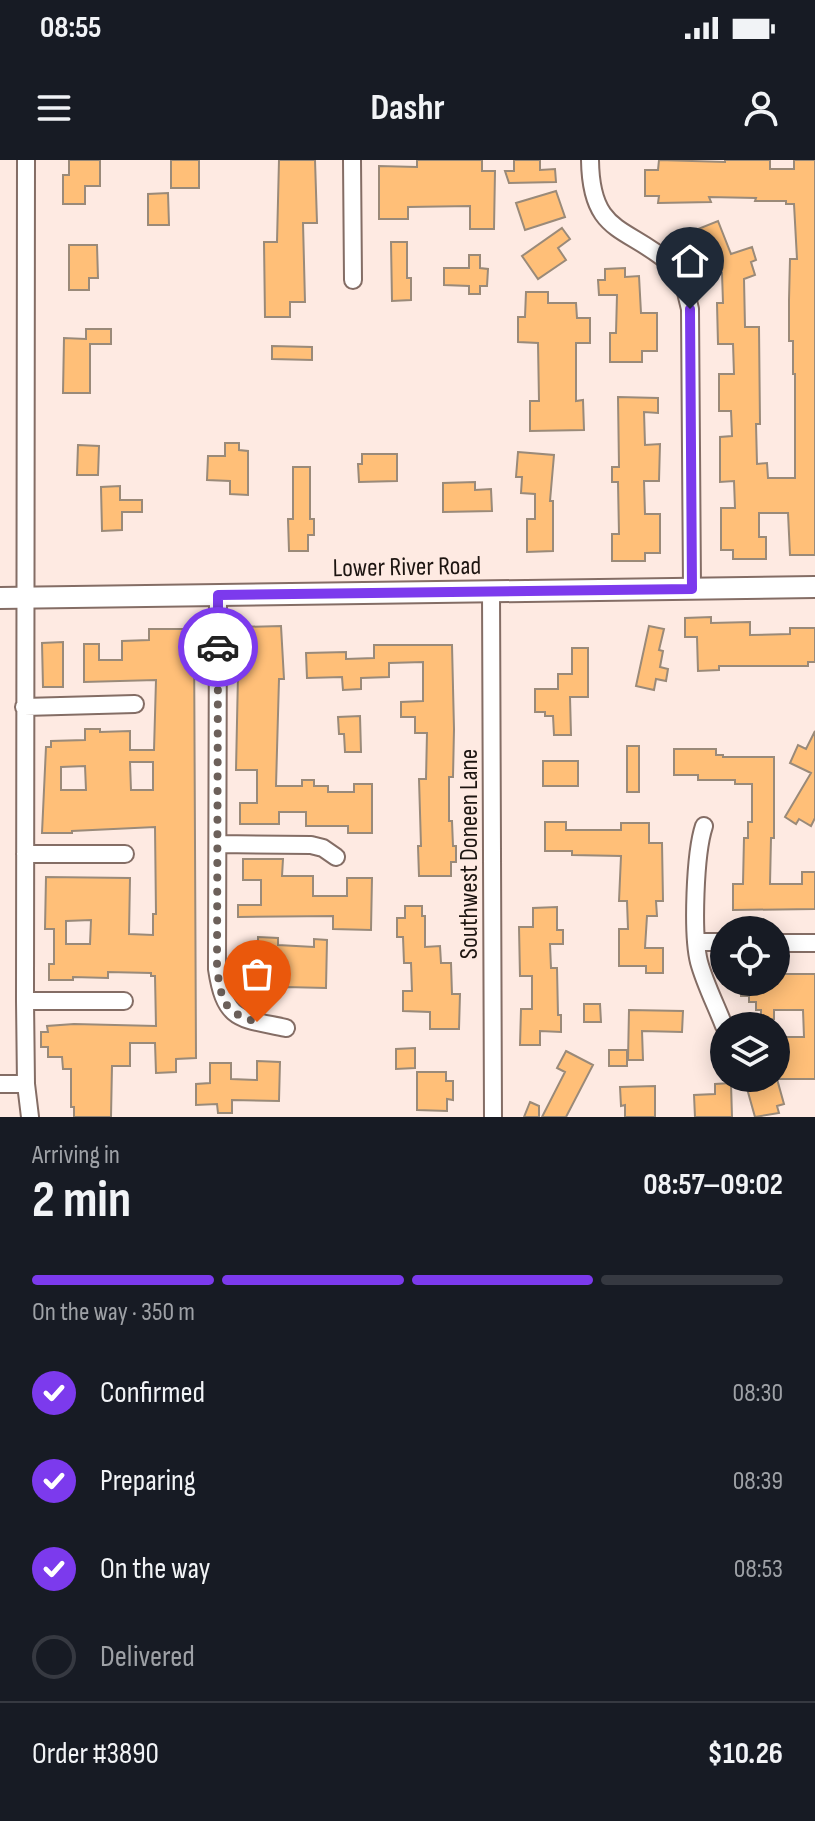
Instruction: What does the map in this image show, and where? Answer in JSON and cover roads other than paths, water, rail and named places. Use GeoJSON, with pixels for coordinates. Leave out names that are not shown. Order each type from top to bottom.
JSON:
{"type":"FeatureCollection","features":[{"type":"Feature","properties":{"kind":"street"},"geometry":{"type":"LineString","coordinates":[[26,160],[25,1001],[26,1084],[30,1117]]}},
{"type":"Feature","properties":{"kind":"street"},"geometry":{"type":"LineString","coordinates":[[352,160],[353,280]]}},
{"type":"Feature","properties":{"kind":"street"},"geometry":{"type":"LineString","coordinates":[[590,160],[591,188],[596,205],[606,220],[673,266],[682,276],[687,292],[691,335],[692,589]]}},
{"type":"Feature","properties":{"kind":"street","name":"Lower River Road"},"geometry":{"type":"LineString","coordinates":[[0,598],[815,587]]}},
{"type":"Feature","properties":{"kind":"street","name":"Southwest Doneen Lane"},"geometry":{"type":"LineString","coordinates":[[491,591],[493,1117]]}},
{"type":"Feature","properties":{"kind":"street"},"geometry":{"type":"LineString","coordinates":[[218,595],[217,969],[220,990],[226,1006],[237,1016],[286,1028]]}},
{"type":"Feature","properties":{"kind":"street"},"geometry":{"type":"LineString","coordinates":[[24,707],[135,704]]}},
{"type":"Feature","properties":{"kind":"street"},"geometry":{"type":"LineString","coordinates":[[704,826],[697,861],[696,942],[701,968],[718,1012]]}},
{"type":"Feature","properties":{"kind":"street"},"geometry":{"type":"LineString","coordinates":[[218,844],[311,845],[323,848],[336,857]]}},
{"type":"Feature","properties":{"kind":"street"},"geometry":{"type":"LineString","coordinates":[[25,854],[125,854]]}},
{"type":"Feature","properties":{"kind":"street"},"geometry":{"type":"LineString","coordinates":[[696,942],[710,942]]}},
{"type":"Feature","properties":{"kind":"street"},"geometry":{"type":"LineString","coordinates":[[790,943],[815,943]]}},
{"type":"Feature","properties":{"kind":"street"},"geometry":{"type":"LineString","coordinates":[[25,1001],[124,1001]]}},
{"type":"Feature","properties":{"kind":"street"},"geometry":{"type":"LineString","coordinates":[[0,1084],[26,1084]]}}]}
